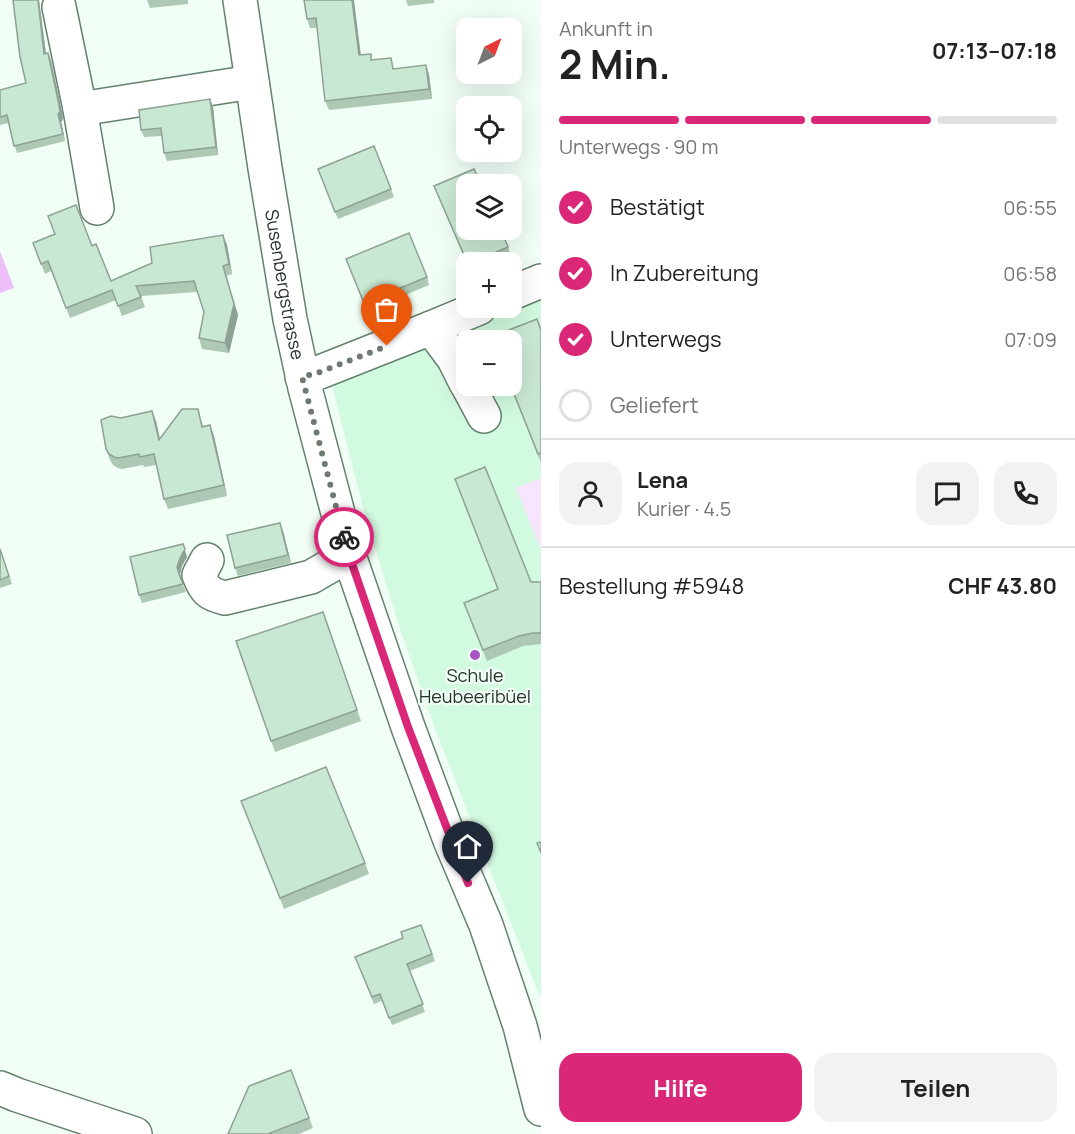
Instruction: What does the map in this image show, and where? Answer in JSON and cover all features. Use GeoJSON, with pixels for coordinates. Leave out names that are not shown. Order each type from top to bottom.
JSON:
{"type":"FeatureCollection","features":[{"type":"Feature","properties":{"kind":"street","name":"Susenbergstrasse"},"geometry":{"type":"LineString","coordinates":[[240,0],[290,319],[302,377],[349,555],[408,727],[450,840],[486,925],[520,1026],[541,1109]]}},
{"type":"Feature","properties":{"kind":"street"},"geometry":{"type":"LineString","coordinates":[[59,7],[97,208]]}},
{"type":"Feature","properties":{"kind":"street"},"geometry":{"type":"LineString","coordinates":[[80,109],[252,82]]}},
{"type":"Feature","properties":{"kind":"street"},"geometry":{"type":"LineString","coordinates":[[522,289],[541,280]]}},
{"type":"Feature","properties":{"kind":"street"},"geometry":{"type":"LineString","coordinates":[[302,377],[320,372],[456,318]]}},
{"type":"Feature","properties":{"kind":"street"},"geometry":{"type":"LineString","coordinates":[[431,328],[456,363]]}},
{"type":"Feature","properties":{"kind":"street"},"geometry":{"type":"LineString","coordinates":[[473,396],[484,416]]}},
{"type":"Feature","properties":{"kind":"street"},"geometry":{"type":"LineString","coordinates":[[207,560],[200,575],[204,587],[213,595],[225,598],[311,578],[349,555]]}},
{"type":"Feature","properties":{"kind":"street"},"geometry":{"type":"LineString","coordinates":[[0,1088],[135,1134]]}},
{"type":"Feature","properties":{"kind":"shaded area"},"geometry":{"type":"Polygon","coordinates":[[[0,251],[14,288],[0,293],[0,251]]]}},
{"type":"Feature","properties":{"kind":"shaded area","name":"Schule Heubeeribüel"},"geometry":{"type":"Polygon","coordinates":[[[541,296],[541,995],[539,995],[437,734],[400,629],[366,519],[333,390],[337,380],[456,331],[456,396],[522,396],[522,330],[458,330],[488,318],[522,318],[522,304],[541,296]]]}},
{"type":"Feature","properties":{"kind":"shaded area"},"geometry":{"type":"Polygon","coordinates":[[[541,478],[541,550],[516,488],[541,478]]]}},
{"type":"Feature","properties":{"kind":"building"},"geometry":{"type":"Polygon","coordinates":[[[13,0],[38,0],[44,54],[48,53],[63,134],[14,146],[7,115],[0,117],[0,90],[26,83],[20,57],[13,0]]]}},
{"type":"Feature","properties":{"kind":"building"},"geometry":{"type":"Polygon","coordinates":[[[304,0],[352,0],[359,55],[371,54],[371,60],[391,58],[393,69],[426,65],[429,89],[325,101],[316,18],[307,19],[304,0]]]}},
{"type":"Feature","properties":{"kind":"building"},"geometry":{"type":"Polygon","coordinates":[[[210,99],[216,147],[164,153],[161,128],[141,130],[139,110],[210,99]]]}},
{"type":"Feature","properties":{"kind":"building"},"geometry":{"type":"Polygon","coordinates":[[[374,146],[391,189],[335,212],[318,169],[374,146]]]}},
{"type":"Feature","properties":{"kind":"building"},"geometry":{"type":"Polygon","coordinates":[[[474,169],[476,174],[462,174],[474,169]]]}},
{"type":"Feature","properties":{"kind":"building"},"geometry":{"type":"Polygon","coordinates":[[[456,177],[456,237],[434,186],[456,177]]]}},
{"type":"Feature","properties":{"kind":"building"},"geometry":{"type":"Polygon","coordinates":[[[76,205],[92,246],[96,244],[111,281],[152,263],[150,247],[223,235],[229,264],[223,266],[234,304],[225,343],[199,338],[204,312],[194,281],[136,286],[141,297],[118,306],[112,290],[66,308],[48,261],[41,264],[33,243],[55,234],[48,216],[76,205]]]}},
{"type":"Feature","properties":{"kind":"building"},"geometry":{"type":"Polygon","coordinates":[[[409,233],[427,277],[364,303],[346,259],[409,233]]]}},
{"type":"Feature","properties":{"kind":"building"},"geometry":{"type":"Polygon","coordinates":[[[457,240],[505,240],[508,247],[496,252],[463,252],[457,240]]]}},
{"type":"Feature","properties":{"kind":"building"},"geometry":{"type":"Polygon","coordinates":[[[537,319],[541,330],[541,453],[538,454],[515,396],[522,396],[522,330],[509,330],[537,319]]]}},
{"type":"Feature","properties":{"kind":"building"},"geometry":{"type":"Polygon","coordinates":[[[182,409],[198,409],[202,427],[210,425],[224,485],[164,499],[154,454],[118,458],[109,454],[101,420],[111,416],[121,418],[152,411],[159,440],[182,409]]]}},
{"type":"Feature","properties":{"kind":"building"},"geometry":{"type":"Polygon","coordinates":[[[485,467],[531,582],[541,582],[541,633],[519,636],[483,650],[464,603],[498,589],[455,479],[485,467]]]}},
{"type":"Feature","properties":{"kind":"building"},"geometry":{"type":"Polygon","coordinates":[[[280,523],[288,555],[235,568],[227,535],[280,523]]]}},
{"type":"Feature","properties":{"kind":"building"},"geometry":{"type":"Polygon","coordinates":[[[183,544],[185,549],[177,567],[183,584],[139,595],[130,557],[183,544]]]}},
{"type":"Feature","properties":{"kind":"building"},"geometry":{"type":"Polygon","coordinates":[[[0,549],[9,576],[0,580],[0,549]]]}},
{"type":"Feature","properties":{"kind":"building"},"geometry":{"type":"Polygon","coordinates":[[[323,612],[357,710],[271,741],[236,641],[323,612]]]}},
{"type":"Feature","properties":{"kind":"building"},"geometry":{"type":"Polygon","coordinates":[[[326,767],[365,863],[280,898],[241,801],[326,767]]]}},
{"type":"Feature","properties":{"kind":"building"},"geometry":{"type":"Polygon","coordinates":[[[421,925],[432,954],[407,964],[423,1004],[389,1018],[380,994],[372,997],[355,957],[403,938],[401,932],[421,925]]]}},
{"type":"Feature","properties":{"kind":"building"},"geometry":{"type":"Polygon","coordinates":[[[291,1070],[309,1118],[270,1133],[272,1134],[228,1134],[249,1086],[291,1070]]]}},
{"type":"Feature","properties":{"kind":"way so far"},"geometry":{"type":"LineString","coordinates":[[344,537],[302,377],[387,346]]}},
{"type":"Feature","properties":{"kind":"place","name":"Schule Heubeeribüel"},"geometry":{"type":"Point","coordinates":[475,655]}},
{"type":"Feature","properties":{"kind":"route"},"geometry":{"type":"LineString","coordinates":[[344,537],[408,727],[468,883]]}}]}
